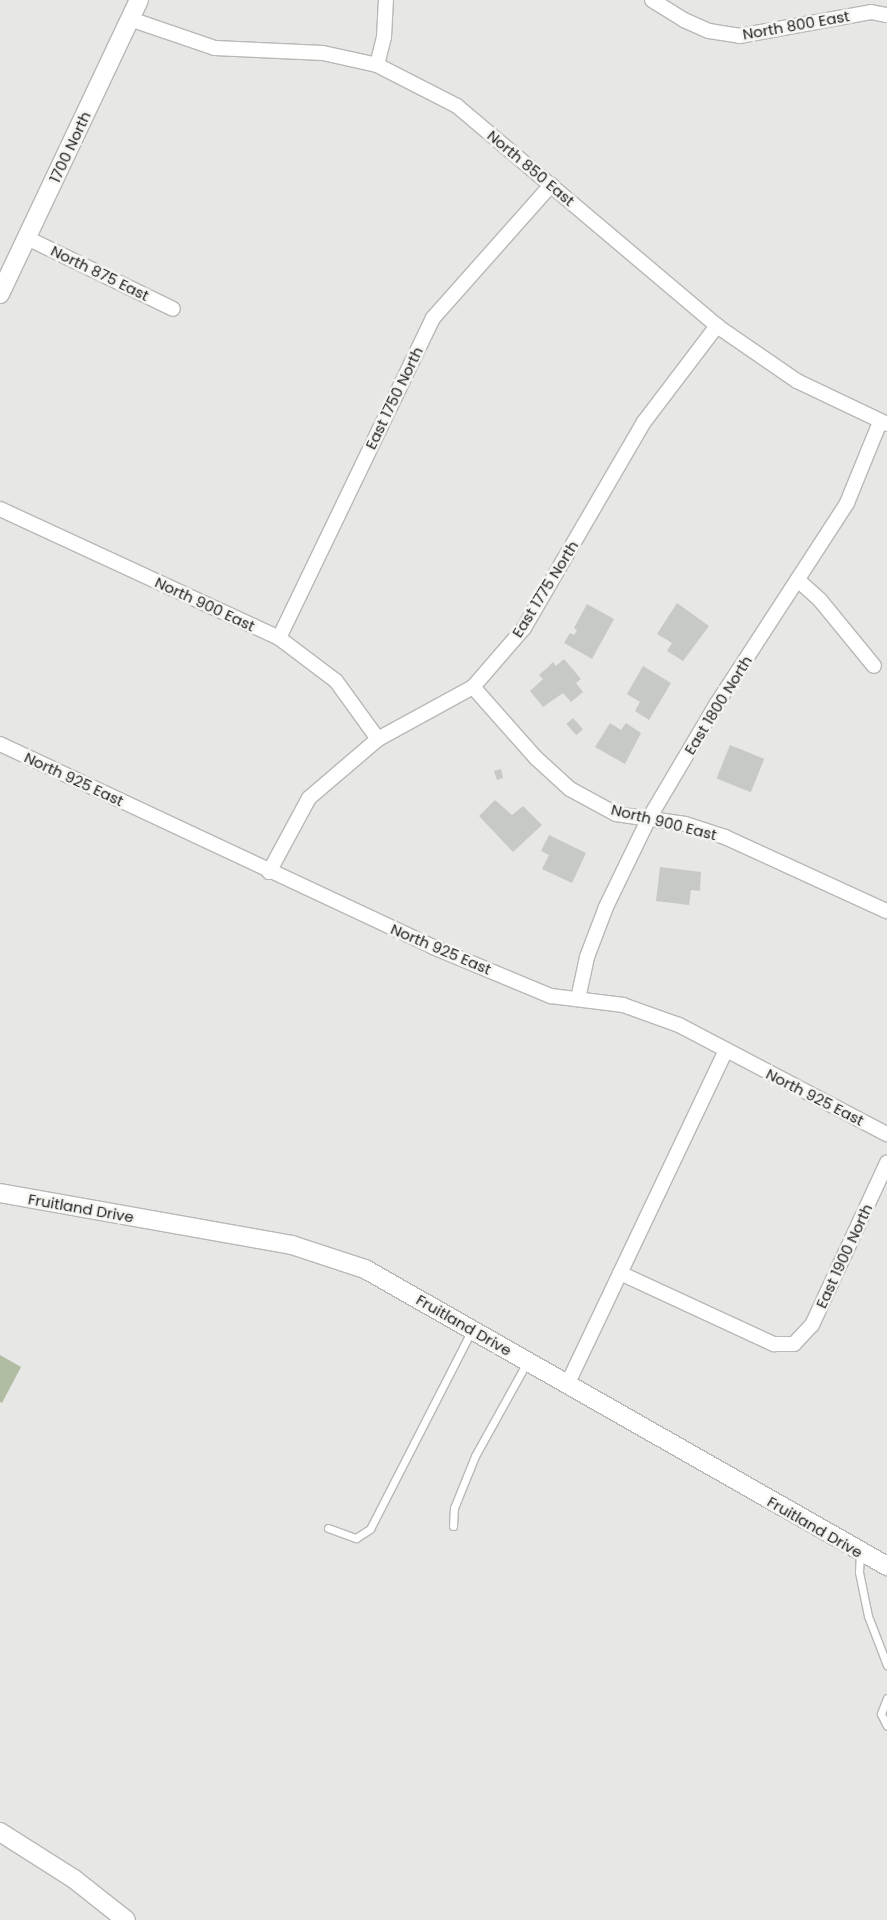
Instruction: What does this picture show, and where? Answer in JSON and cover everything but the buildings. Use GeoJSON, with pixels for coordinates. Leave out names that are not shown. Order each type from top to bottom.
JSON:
{"type":"FeatureCollection","features":[{"type":"Feature","properties":{"kind":"street","name":"1700 North"},"geometry":{"type":"LineString","coordinates":[[0,294],[139,0]]}},
{"type":"Feature","properties":{"kind":"street"},"geometry":{"type":"LineString","coordinates":[[377,65],[384,37],[386,0]]}},
{"type":"Feature","properties":{"kind":"street","name":"North 800 East"},"geometry":{"type":"LineString","coordinates":[[652,0],[684,20],[709,31],[739,36],[871,12],[887,15]]}},
{"type":"Feature","properties":{"kind":"street","name":"North 850 East"},"geometry":{"type":"LineString","coordinates":[[130,19],[214,48],[323,53],[377,65],[457,106],[717,326],[797,381],[884,423]]}},
{"type":"Feature","properties":{"kind":"street","name":"East 1750 North"},"geometry":{"type":"LineString","coordinates":[[279,638],[432,318],[552,185]]}},
{"type":"Feature","properties":{"kind":"street","name":"North 875 East"},"geometry":{"type":"LineString","coordinates":[[27,238],[173,309]]}},
{"type":"Feature","properties":{"kind":"street","name":"East 1775 North"},"geometry":{"type":"LineString","coordinates":[[269,872],[309,798],[378,739],[474,687],[524,628],[644,422],[717,326]]}},
{"type":"Feature","properties":{"kind":"street","name":"East 1800 North"},"geometry":{"type":"LineString","coordinates":[[578,999],[587,957],[596,932],[648,820],[716,705],[799,580],[847,503],[884,423]]}},
{"type":"Feature","properties":{"kind":"street","name":"North 900 East"},"geometry":{"type":"LineString","coordinates":[[0,509],[279,638],[336,680],[378,739]]}},
{"type":"Feature","properties":{"kind":"street"},"geometry":{"type":"LineString","coordinates":[[799,580],[820,600],[874,666]]}},
{"type":"Feature","properties":{"kind":"street","name":"North 900 East"},"geometry":{"type":"LineString","coordinates":[[474,687],[536,758],[570,789],[616,814],[685,824],[725,837],[887,910]]}},
{"type":"Feature","properties":{"kind":"street","name":"North 925 East"},"geometry":{"type":"LineString","coordinates":[[0,744],[269,872],[524,985],[551,996],[623,1004],[679,1025],[887,1134]]}},
{"type":"Feature","properties":{"kind":"street"},"geometry":{"type":"LineString","coordinates":[[567,1385],[726,1050]]}},
{"type":"Feature","properties":{"kind":"street","name":"East 1900 North"},"geometry":{"type":"LineString","coordinates":[[620,1273],[774,1344],[794,1344],[812,1325],[887,1163]]}},
{"type":"Feature","properties":{"kind":"street","name":"Fruitland Drive"},"geometry":{"type":"LineString","coordinates":[[0,1193],[292,1245],[365,1269],[860,1553],[887,1566]]}},
{"type":"Feature","properties":{"kind":"street"},"geometry":{"type":"LineString","coordinates":[[0,1832],[74,1878],[126,1920]]}},
{"type":"Feature","properties":{"kind":"lane"},"geometry":{"type":"LineString","coordinates":[[328,1528],[356,1538],[370,1529],[473,1330]]}},
{"type":"Feature","properties":{"kind":"lane"},"geometry":{"type":"LineString","coordinates":[[453,1526],[454,1508],[475,1456],[527,1362]]}},
{"type":"Feature","properties":{"kind":"lane"},"geometry":{"type":"LineString","coordinates":[[860,1553],[859,1572],[868,1616],[887,1665]]}},
{"type":"Feature","properties":{"kind":"lane"},"geometry":{"type":"LineString","coordinates":[[887,1698],[881,1714],[887,1726]]}},
{"type":"Feature","properties":{"kind":"green space"},"geometry":{"type":"Polygon","coordinates":[[[0,1355],[21,1367],[2,1403],[0,1402],[0,1355]]]}}]}
